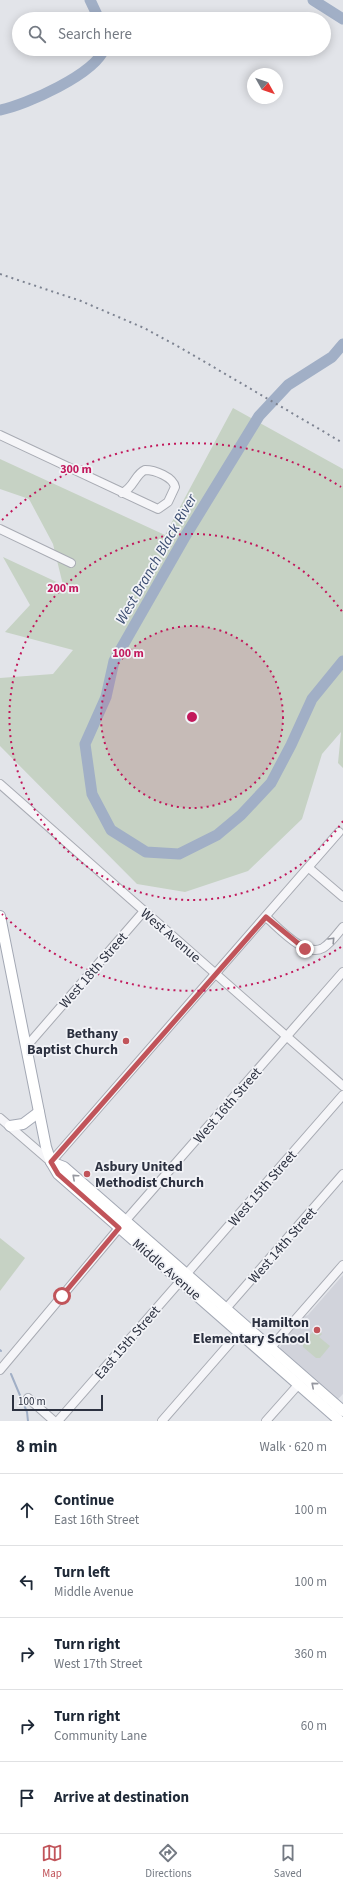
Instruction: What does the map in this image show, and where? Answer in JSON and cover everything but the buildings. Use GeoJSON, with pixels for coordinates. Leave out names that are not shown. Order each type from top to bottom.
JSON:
{"type":"FeatureCollection","features":[{"type":"Feature","properties":{"kind":"main road"},"geometry":{"type":"LineString","coordinates":[[0,916],[39,1112],[51,1162]]}},
{"type":"Feature","properties":{"kind":"main road"},"geometry":{"type":"LineString","coordinates":[[10,1126],[23,1124],[39,1112]]}},
{"type":"Feature","properties":{"kind":"main road","name":"Middle Avenue"},"geometry":{"type":"LineString","coordinates":[[51,1162],[58,1174],[122,1225],[243,1329],[271,1347],[343,1411]]}},
{"type":"Feature","properties":{"kind":"main road","name":"Middle Avenue"},"geometry":{"type":"LineString","coordinates":[[243,1329],[264,1356],[340,1421]]}},
{"type":"Feature","properties":{"kind":"street"},"geometry":{"type":"LineString","coordinates":[[0,435],[122,493],[161,511],[168,502],[175,487],[172,480],[149,470],[142,471],[128,491],[122,493]]}},
{"type":"Feature","properties":{"kind":"street"},"geometry":{"type":"LineString","coordinates":[[0,530],[71,563]]}},
{"type":"Feature","properties":{"kind":"street","name":"West Avenue"},"geometry":{"type":"LineString","coordinates":[[0,784],[343,1086]]}},
{"type":"Feature","properties":{"kind":"street"},"geometry":{"type":"LineString","coordinates":[[51,1162],[340,832]]}},
{"type":"Feature","properties":{"kind":"street"},"geometry":{"type":"LineString","coordinates":[[309,868],[343,897]]}},
{"type":"Feature","properties":{"kind":"street","name":"West 18th Street"},"geometry":{"type":"LineString","coordinates":[[26,1046],[144,911]]}},
{"type":"Feature","properties":{"kind":"street"},"geometry":{"type":"LineString","coordinates":[[266,917],[300,946],[311,950],[324,947],[343,927]]}},
{"type":"Feature","properties":{"kind":"street","name":"West 16th Street"},"geometry":{"type":"LineString","coordinates":[[0,1370],[122,1225],[343,972]]}},
{"type":"Feature","properties":{"kind":"street","name":"West 15th Street"},"geometry":{"type":"LineString","coordinates":[[184,1278],[343,1095]]}},
{"type":"Feature","properties":{"kind":"street","name":"Middle Avenue"},"geometry":{"type":"LineString","coordinates":[[0,1118],[51,1162]]}},
{"type":"Feature","properties":{"kind":"street","name":"West 14th Street"},"geometry":{"type":"LineString","coordinates":[[223,1312],[343,1174]]}},
{"type":"Feature","properties":{"kind":"street"},"geometry":{"type":"LineString","coordinates":[[264,1356],[343,1265]]}},
{"type":"Feature","properties":{"kind":"street","name":"East 15th Street"},"geometry":{"type":"LineString","coordinates":[[58,1421],[184,1278]]}},
{"type":"Feature","properties":{"kind":"street"},"geometry":{"type":"LineString","coordinates":[[162,1421],[243,1329]]}},
{"type":"Feature","properties":{"kind":"street"},"geometry":{"type":"LineString","coordinates":[[266,1421],[298,1385]]}},
{"type":"Feature","properties":{"kind":"street"},"geometry":{"type":"LineString","coordinates":[[28,1398],[54,1421]]}},
{"type":"Feature","properties":{"kind":"shaded area","name":"Hamilton Elementary School"},"geometry":{"type":"Polygon","coordinates":[[[343,1275],[343,1394],[337,1400],[281,1351],[280,1347],[302,1317],[308,1315],[343,1275]]]}},
{"type":"Feature","properties":{"kind":"green space"},"geometry":{"type":"Polygon","coordinates":[[[233,408],[343,469],[343,768],[338,763],[341,732],[322,754],[302,819],[248,871],[185,892],[137,884],[0,746],[0,678],[53,674],[73,650],[5,632],[30,605],[3,557],[63,585],[53,544],[29,499],[0,489],[0,459],[165,535],[233,408]]]}},
{"type":"Feature","properties":{"kind":"green space"},"geometry":{"type":"Polygon","coordinates":[[[0,1238],[25,1258],[0,1291],[0,1238]]]}},
{"type":"Feature","properties":{"kind":"green space"},"geometry":{"type":"Polygon","coordinates":[[[316,1328],[322,1334],[319,1337],[330,1346],[320,1358],[316,1358],[303,1347],[303,1343],[316,1328]]]}},
{"type":"Feature","properties":{"kind":"waterway","name":"West Branch Black River"},"geometry":{"type":"LineString","coordinates":[[90,0],[96,12]]}},
{"type":"Feature","properties":{"kind":"waterway","name":"West Branch Black River"},"geometry":{"type":"LineString","coordinates":[[313,0],[343,19]]}},
{"type":"Feature","properties":{"kind":"waterway","name":"West Branch Black River"},"geometry":{"type":"LineString","coordinates":[[0,110],[26,102],[58,87],[88,68],[100,56]]}},
{"type":"Feature","properties":{"kind":"waterway","name":"West Branch Black River"},"geometry":{"type":"LineString","coordinates":[[343,344],[332,357],[288,385],[259,416],[186,535],[114,661],[106,697],[85,744],[92,794],[111,830],[146,852],[179,854],[217,835],[241,815],[271,783],[291,745],[312,699],[343,661]]}},
{"type":"Feature","properties":{"kind":"waterway"},"geometry":{"type":"LineString","coordinates":[[11,1374],[27,1412],[28,1421]]}},
{"type":"Feature","properties":{"kind":"railway"},"geometry":{"type":"LineString","coordinates":[[0,274],[81,301],[144,328],[343,443]]}},
{"type":"Feature","properties":{"kind":"place","name":"Bethany Baptist Church"},"geometry":{"type":"Point","coordinates":[126,1041]}},
{"type":"Feature","properties":{"kind":"place","name":"Asbury United Methodist Church"},"geometry":{"type":"Point","coordinates":[87,1174]}},
{"type":"Feature","properties":{"kind":"place","name":"Hamilton Elementary School"},"geometry":{"type":"Point","coordinates":[317,1330]}},
{"type":"Feature","properties":{"kind":"route"},"geometry":{"type":"LineString","coordinates":[[62,1296],[119,1228],[58,1174],[51,1162],[266,917],[305,949]]}}]}
